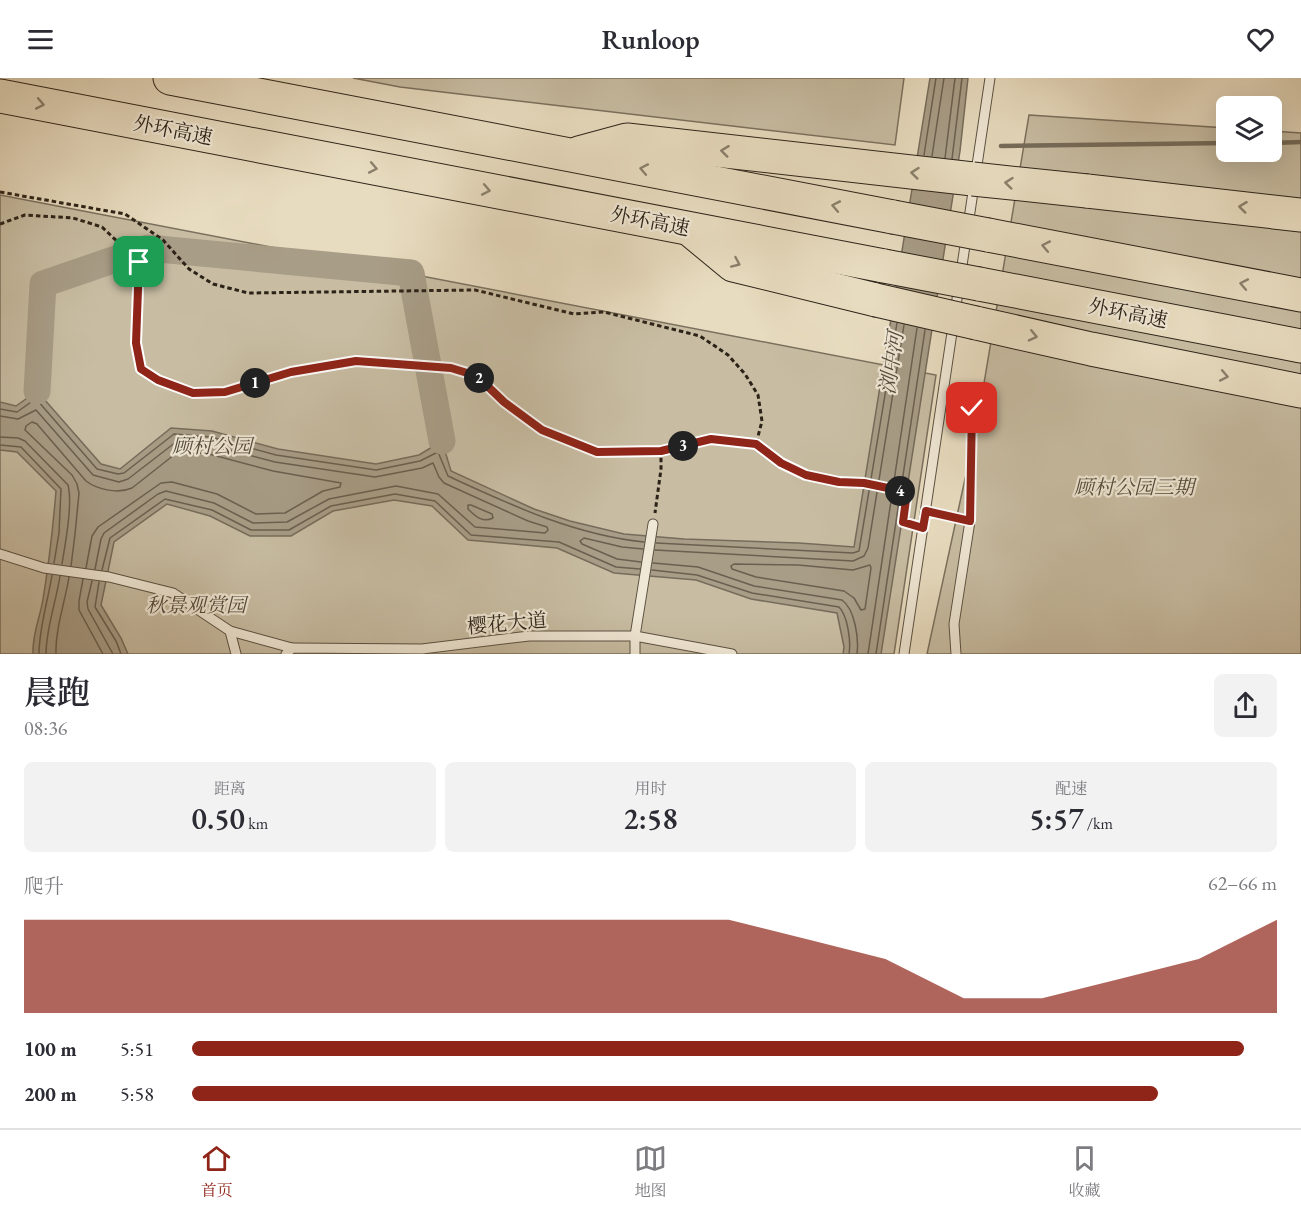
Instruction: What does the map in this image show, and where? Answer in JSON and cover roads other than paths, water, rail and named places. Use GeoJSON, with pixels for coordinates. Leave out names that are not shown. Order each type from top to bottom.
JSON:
{"type":"FeatureCollection","features":[{"type":"Feature","properties":{"kind":"highway"},"geometry":{"type":"LineString","coordinates":[[170,78],[1301,295]]}},
{"type":"Feature","properties":{"kind":"highway","name":"外环高速"},"geometry":{"type":"LineString","coordinates":[[0,96],[1301,346]]}},
{"type":"Feature","properties":{"kind":"highway"},"geometry":{"type":"LineString","coordinates":[[571,155],[627,140],[1301,215]]}},
{"type":"Feature","properties":{"kind":"highway"},"geometry":{"type":"LineString","coordinates":[[689,229],[733,264],[876,300],[1102,352],[1301,392]]}},
{"type":"Feature","properties":{"kind":"lane"},"geometry":{"type":"LineString","coordinates":[[904,654],[990,78]]}},
{"type":"Feature","properties":{"kind":"lane"},"geometry":{"type":"LineString","coordinates":[[956,654],[954,624],[970,521],[972,408]]}},
{"type":"Feature","properties":{"kind":"lane"},"geometry":{"type":"LineString","coordinates":[[926,511],[970,521]]}},
{"type":"Feature","properties":{"kind":"lane"},"geometry":{"type":"LineString","coordinates":[[635,654],[635,636],[653,524]]}},
{"type":"Feature","properties":{"kind":"lane"},"geometry":{"type":"LineString","coordinates":[[0,554],[44,568],[109,577],[173,593],[230,631],[236,654]]}},
{"type":"Feature","properties":{"kind":"lane","name":"樱花大道"},"geometry":{"type":"LineString","coordinates":[[230,631],[289,651],[422,649],[529,636],[635,636],[732,654]]}},
{"type":"Feature","properties":{"kind":"water","name":"浏中河"},"geometry":{"type":"Polygon","coordinates":[[[930,78],[968,78],[960,151],[881,654],[843,654],[844,647],[837,613],[751,599],[696,580],[614,573],[557,548],[468,540],[432,506],[394,500],[333,511],[291,536],[250,536],[210,516],[167,504],[114,542],[101,605],[128,654],[33,654],[47,572],[56,491],[17,452],[0,450],[0,402],[16,406],[37,391],[101,464],[120,469],[171,428],[212,431],[278,449],[376,464],[419,455],[442,441],[451,471],[534,509],[570,521],[624,534],[854,547],[930,78]]]}},
{"type":"Feature","properties":{"kind":"waterway"},"geometry":{"type":"LineString","coordinates":[[1282,143],[1301,142]]}},
{"type":"Feature","properties":{"kind":"waterway"},"geometry":{"type":"LineString","coordinates":[[1001,146],[1216,143]]}},
{"type":"Feature","properties":{"kind":"waterway"},"geometry":{"type":"LineString","coordinates":[[37,391],[43,284],[148,248],[411,273],[442,441]]}},
{"type":"Feature","properties":{"kind":"park label","name":"顾村公园"},"geometry":{"type":"Point","coordinates":[212,446]}},
{"type":"Feature","properties":{"kind":"park label","name":"顾村公园三期"},"geometry":{"type":"Point","coordinates":[1134,487]}},
{"type":"Feature","properties":{"kind":"park label","name":"秋景观赏园"},"geometry":{"type":"Point","coordinates":[196,605]}}]}
